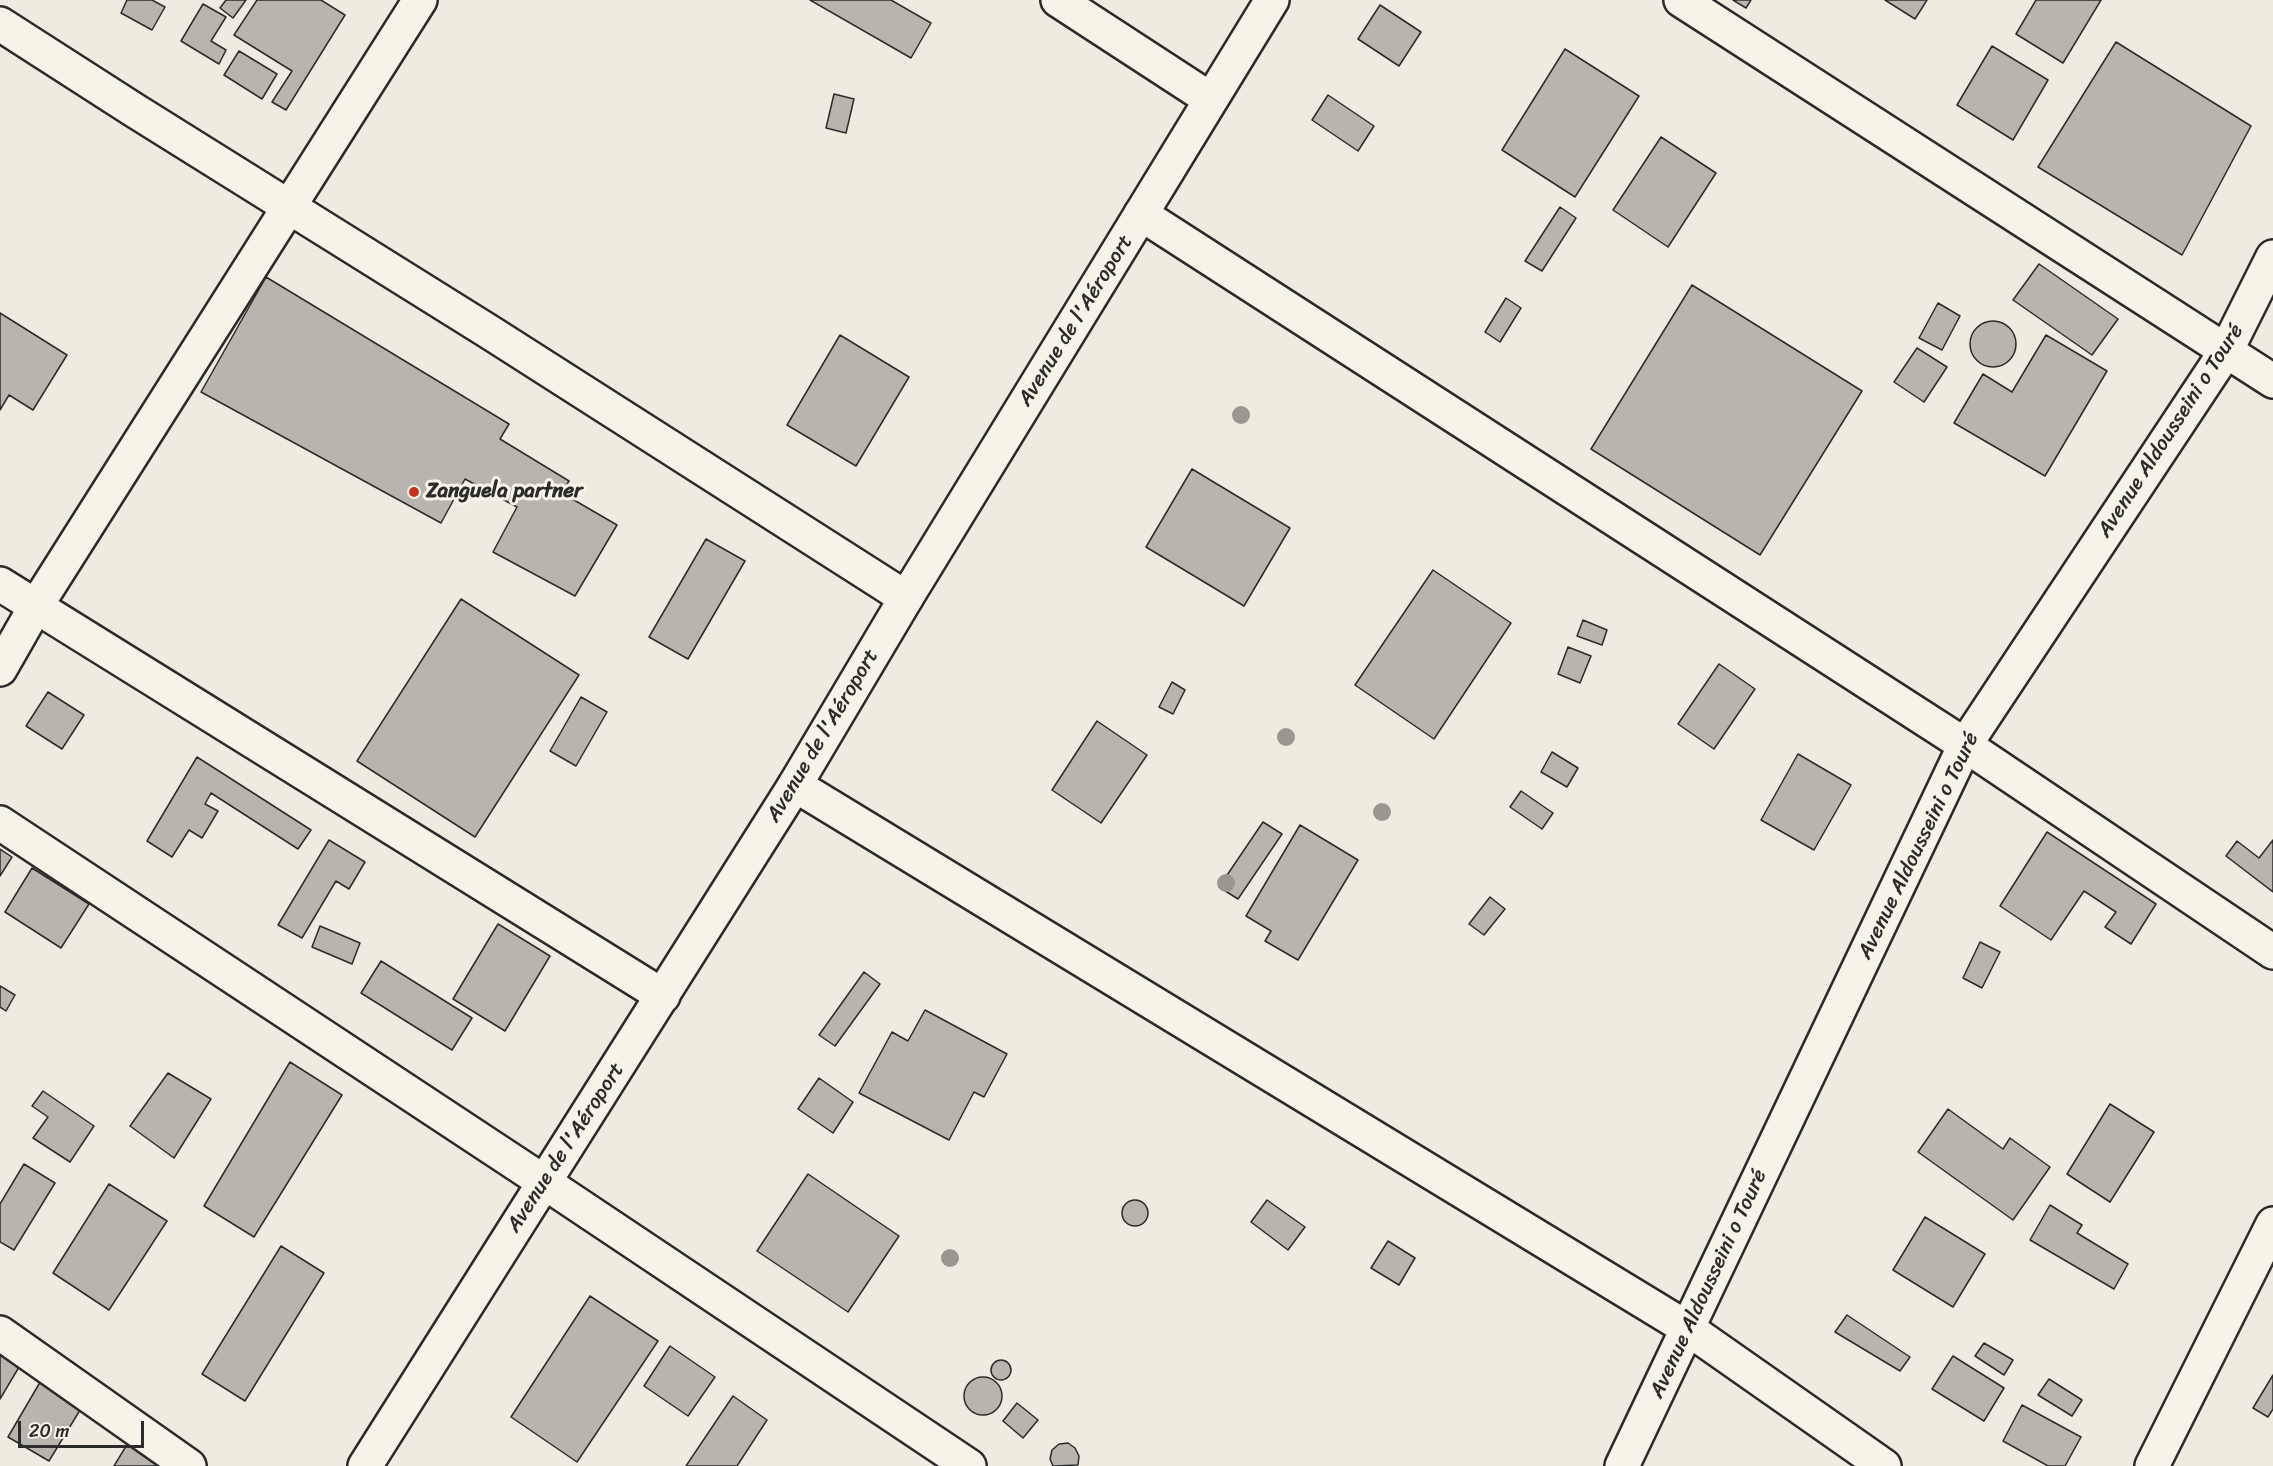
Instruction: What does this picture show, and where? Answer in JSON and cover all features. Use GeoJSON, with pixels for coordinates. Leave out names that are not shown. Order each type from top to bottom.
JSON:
{"type":"FeatureCollection","features":[{"type":"Feature","properties":{"kind":"street"},"geometry":{"type":"LineString","coordinates":[[0,669],[36,606],[420,0]]}},
{"type":"Feature","properties":{"kind":"street"},"geometry":{"type":"LineString","coordinates":[[1058,0],[1210,99]]}},
{"type":"Feature","properties":{"kind":"street","name":"Avenue de l'Aéroport"},"geometry":{"type":"LineString","coordinates":[[365,1466],[795,785],[906,598],[1272,0]]}},
{"type":"Feature","properties":{"kind":"street"},"geometry":{"type":"LineString","coordinates":[[1681,0],[2273,381]]}},
{"type":"Feature","properties":{"kind":"street"},"geometry":{"type":"LineString","coordinates":[[0,24],[906,598]]}},
{"type":"Feature","properties":{"kind":"street"},"geometry":{"type":"LineString","coordinates":[[1141,214],[1965,745],[2273,952]]}},
{"type":"Feature","properties":{"kind":"street","name":"Avenue Aldousseini o Touré"},"geometry":{"type":"LineString","coordinates":[[1622,1466],[1965,745],[2226,351],[2273,257]]}},
{"type":"Feature","properties":{"kind":"street"},"geometry":{"type":"LineString","coordinates":[[0,584],[663,996]]}},
{"type":"Feature","properties":{"kind":"street"},"geometry":{"type":"LineString","coordinates":[[795,785],[1687,1328],[1884,1466]]}},
{"type":"Feature","properties":{"kind":"street"},"geometry":{"type":"LineString","coordinates":[[0,823],[969,1466]]}},
{"type":"Feature","properties":{"kind":"street"},"geometry":{"type":"LineString","coordinates":[[2152,1466],[2273,1224]]}},
{"type":"Feature","properties":{"kind":"street"},"geometry":{"type":"LineString","coordinates":[[0,1333],[189,1466]]}},
{"type":"Feature","properties":{"kind":"building"},"geometry":{"type":"Polygon","coordinates":[[[127,0],[152,0],[165,7],[152,30],[121,13],[127,0]]]}},
{"type":"Feature","properties":{"kind":"building"},"geometry":{"type":"Polygon","coordinates":[[[226,0],[246,0],[233,18],[220,8],[226,0]]]}},
{"type":"Feature","properties":{"kind":"building"},"geometry":{"type":"Polygon","coordinates":[[[257,0],[321,0],[345,15],[286,110],[272,102],[292,71],[234,35],[257,0]]]}},
{"type":"Feature","properties":{"kind":"building"},"geometry":{"type":"Polygon","coordinates":[[[810,0],[891,0],[931,23],[911,58],[810,0]]]}},
{"type":"Feature","properties":{"kind":"building"},"geometry":{"type":"Polygon","coordinates":[[[1733,0],[1751,0],[1746,8],[1733,0]]]}},
{"type":"Feature","properties":{"kind":"building"},"geometry":{"type":"Polygon","coordinates":[[[1885,0],[1927,0],[1915,19],[1885,0]]]}},
{"type":"Feature","properties":{"kind":"building"},"geometry":{"type":"Polygon","coordinates":[[[2036,0],[2101,0],[2063,63],[2016,34],[2036,0]]]}},
{"type":"Feature","properties":{"kind":"building"},"geometry":{"type":"Polygon","coordinates":[[[203,4],[226,17],[211,41],[226,50],[219,64],[181,41],[203,4]]]}},
{"type":"Feature","properties":{"kind":"building"},"geometry":{"type":"Polygon","coordinates":[[[1380,5],[1421,32],[1399,66],[1358,39],[1380,5]]]}},
{"type":"Feature","properties":{"kind":"building"},"geometry":{"type":"Polygon","coordinates":[[[2116,42],[2251,126],[2182,255],[2038,167],[2116,42]]]}},
{"type":"Feature","properties":{"kind":"building"},"geometry":{"type":"Polygon","coordinates":[[[1992,46],[2048,80],[2013,140],[1957,105],[1992,46]]]}},
{"type":"Feature","properties":{"kind":"building"},"geometry":{"type":"Polygon","coordinates":[[[1565,49],[1639,96],[1575,197],[1502,150],[1565,49]]]}},
{"type":"Feature","properties":{"kind":"building"},"geometry":{"type":"Polygon","coordinates":[[[239,51],[277,74],[262,99],[224,75],[239,51]]]}},
{"type":"Feature","properties":{"kind":"building"},"geometry":{"type":"Polygon","coordinates":[[[834,94],[854,99],[846,133],[826,128],[834,94]]]}},
{"type":"Feature","properties":{"kind":"building"},"geometry":{"type":"Polygon","coordinates":[[[1328,95],[1374,126],[1358,151],[1312,120],[1328,95]]]}},
{"type":"Feature","properties":{"kind":"building"},"geometry":{"type":"Polygon","coordinates":[[[1661,137],[1716,173],[1668,247],[1613,210],[1661,137]]]}},
{"type":"Feature","properties":{"kind":"building"},"geometry":{"type":"Polygon","coordinates":[[[1560,207],[1576,218],[1542,271],[1525,261],[1560,207]]]}},
{"type":"Feature","properties":{"kind":"building"},"geometry":{"type":"Polygon","coordinates":[[[2039,264],[2118,319],[2092,355],[2013,300],[2039,264]]]}},
{"type":"Feature","properties":{"kind":"building"},"geometry":{"type":"Polygon","coordinates":[[[266,277],[509,424],[500,439],[569,481],[562,493],[617,525],[575,596],[493,552],[517,507],[465,479],[441,523],[201,392],[266,277]]]}},
{"type":"Feature","properties":{"kind":"building"},"geometry":{"type":"Polygon","coordinates":[[[1692,285],[1862,391],[1760,555],[1591,449],[1692,285]]]}},
{"type":"Feature","properties":{"kind":"building"},"geometry":{"type":"Polygon","coordinates":[[[1506,298],[1521,308],[1500,342],[1485,332],[1506,298]]]}},
{"type":"Feature","properties":{"kind":"building"},"geometry":{"type":"Polygon","coordinates":[[[1938,303],[1960,316],[1942,350],[1919,338],[1938,303]]]}},
{"type":"Feature","properties":{"kind":"building"},"geometry":{"type":"Polygon","coordinates":[[[0,313],[67,355],[33,410],[9,395],[0,410],[0,313]]]}},
{"type":"Feature","properties":{"kind":"building"},"geometry":{"type":"Polygon","coordinates":[[[1993,321],[2009,328],[2016,344],[2009,360],[1993,367],[1977,360],[1970,344],[1977,328],[1993,321]]]}},
{"type":"Feature","properties":{"kind":"building"},"geometry":{"type":"Polygon","coordinates":[[[840,335],[909,377],[856,466],[787,425],[840,335]]]}},
{"type":"Feature","properties":{"kind":"building"},"geometry":{"type":"Polygon","coordinates":[[[2046,335],[2107,371],[2045,476],[1954,423],[1983,374],[2012,392],[2046,335]]]}},
{"type":"Feature","properties":{"kind":"building"},"geometry":{"type":"Polygon","coordinates":[[[1917,348],[1947,367],[1924,402],[1894,382],[1917,348]]]}},
{"type":"Feature","properties":{"kind":"building"},"geometry":{"type":"Polygon","coordinates":[[[1192,469],[1290,528],[1244,606],[1146,547],[1192,469]]]}},
{"type":"Feature","properties":{"kind":"building"},"geometry":{"type":"Polygon","coordinates":[[[706,539],[745,561],[688,659],[649,637],[706,539]]]}},
{"type":"Feature","properties":{"kind":"building"},"geometry":{"type":"Polygon","coordinates":[[[1433,570],[1511,623],[1434,739],[1355,685],[1433,570]]]}},
{"type":"Feature","properties":{"kind":"building"},"geometry":{"type":"Polygon","coordinates":[[[461,599],[579,675],[475,837],[357,761],[461,599]]]}},
{"type":"Feature","properties":{"kind":"building"},"geometry":{"type":"Polygon","coordinates":[[[1583,620],[1607,630],[1602,645],[1577,636],[1583,620]]]}},
{"type":"Feature","properties":{"kind":"building"},"geometry":{"type":"Polygon","coordinates":[[[1568,647],[1591,656],[1580,683],[1558,674],[1568,647]]]}},
{"type":"Feature","properties":{"kind":"building"},"geometry":{"type":"Polygon","coordinates":[[[1719,664],[1755,689],[1714,749],[1678,724],[1719,664]]]}},
{"type":"Feature","properties":{"kind":"building"},"geometry":{"type":"Polygon","coordinates":[[[1172,682],[1185,690],[1173,714],[1159,707],[1172,682]]]}},
{"type":"Feature","properties":{"kind":"building"},"geometry":{"type":"Polygon","coordinates":[[[48,692],[84,715],[62,749],[26,726],[48,692]]]}},
{"type":"Feature","properties":{"kind":"building"},"geometry":{"type":"Polygon","coordinates":[[[581,697],[607,712],[576,766],[550,751],[581,697]]]}},
{"type":"Feature","properties":{"kind":"building"},"geometry":{"type":"Polygon","coordinates":[[[1097,721],[1147,755],[1101,823],[1052,790],[1097,721]]]}},
{"type":"Feature","properties":{"kind":"building"},"geometry":{"type":"Polygon","coordinates":[[[1552,752],[1578,768],[1567,787],[1541,772],[1552,752]]]}},
{"type":"Feature","properties":{"kind":"building"},"geometry":{"type":"Polygon","coordinates":[[[1798,754],[1851,785],[1814,850],[1761,820],[1798,754]]]}},
{"type":"Feature","properties":{"kind":"building"},"geometry":{"type":"Polygon","coordinates":[[[197,757],[311,830],[298,849],[211,793],[205,804],[218,811],[202,838],[189,830],[172,857],[147,841],[197,757]]]}},
{"type":"Feature","properties":{"kind":"building"},"geometry":{"type":"Polygon","coordinates":[[[1521,791],[1553,813],[1542,829],[1510,807],[1521,791]]]}},
{"type":"Feature","properties":{"kind":"building"},"geometry":{"type":"Polygon","coordinates":[[[1263,822],[1282,834],[1238,899],[1219,887],[1263,822]]]}},
{"type":"Feature","properties":{"kind":"building"},"geometry":{"type":"Polygon","coordinates":[[[1300,825],[1358,860],[1298,960],[1265,941],[1271,931],[1246,916],[1300,825]]]}},
{"type":"Feature","properties":{"kind":"building"},"geometry":{"type":"Polygon","coordinates":[[[2047,832],[2156,904],[2131,944],[2105,927],[2116,912],[2084,891],[2051,940],[2000,906],[2047,832]]]}},
{"type":"Feature","properties":{"kind":"building"},"geometry":{"type":"Polygon","coordinates":[[[329,840],[365,862],[349,889],[336,881],[302,938],[278,925],[329,840]]]}},
{"type":"Feature","properties":{"kind":"building"},"geometry":{"type":"Polygon","coordinates":[[[2273,840],[2273,892],[2226,856],[2237,841],[2259,858],[2273,840]]]}},
{"type":"Feature","properties":{"kind":"building"},"geometry":{"type":"Polygon","coordinates":[[[0,849],[12,857],[0,876],[0,849]]]}},
{"type":"Feature","properties":{"kind":"building"},"geometry":{"type":"Polygon","coordinates":[[[32,868],[89,904],[61,948],[5,912],[32,868]]]}},
{"type":"Feature","properties":{"kind":"building"},"geometry":{"type":"Polygon","coordinates":[[[1490,897],[1505,909],[1484,935],[1469,924],[1490,897]]]}},
{"type":"Feature","properties":{"kind":"building"},"geometry":{"type":"Polygon","coordinates":[[[498,924],[550,956],[505,1031],[453,999],[498,924]]]}},
{"type":"Feature","properties":{"kind":"building"},"geometry":{"type":"Polygon","coordinates":[[[320,926],[360,943],[352,964],[312,947],[320,926]]]}},
{"type":"Feature","properties":{"kind":"building"},"geometry":{"type":"Polygon","coordinates":[[[1980,942],[2000,952],[1982,988],[1963,978],[1980,942]]]}},
{"type":"Feature","properties":{"kind":"building"},"geometry":{"type":"Polygon","coordinates":[[[381,961],[472,1018],[452,1050],[361,993],[381,961]]]}},
{"type":"Feature","properties":{"kind":"building"},"geometry":{"type":"Polygon","coordinates":[[[864,972],[880,984],[835,1046],[819,1035],[864,972]]]}},
{"type":"Feature","properties":{"kind":"building"},"geometry":{"type":"Polygon","coordinates":[[[0,986],[15,995],[6,1011],[0,1007],[0,986]]]}},
{"type":"Feature","properties":{"kind":"building"},"geometry":{"type":"Polygon","coordinates":[[[925,1010],[1007,1054],[984,1097],[974,1092],[949,1140],[859,1093],[892,1032],[908,1041],[925,1010]]]}},
{"type":"Feature","properties":{"kind":"building"},"geometry":{"type":"Polygon","coordinates":[[[290,1062],[342,1095],[254,1237],[204,1206],[290,1062]]]}},
{"type":"Feature","properties":{"kind":"building"},"geometry":{"type":"Polygon","coordinates":[[[168,1073],[211,1099],[174,1158],[130,1126],[168,1073]]]}},
{"type":"Feature","properties":{"kind":"building"},"geometry":{"type":"Polygon","coordinates":[[[819,1078],[853,1102],[833,1133],[798,1109],[819,1078]]]}},
{"type":"Feature","properties":{"kind":"building"},"geometry":{"type":"Polygon","coordinates":[[[43,1091],[94,1126],[70,1162],[33,1138],[48,1117],[32,1106],[43,1091]]]}},
{"type":"Feature","properties":{"kind":"building"},"geometry":{"type":"Polygon","coordinates":[[[2110,1104],[2154,1132],[2110,1202],[2067,1174],[2110,1104]]]}},
{"type":"Feature","properties":{"kind":"building"},"geometry":{"type":"Polygon","coordinates":[[[1948,1109],[2003,1149],[2010,1138],[2050,1167],[2013,1220],[1918,1152],[1948,1109]]]}},
{"type":"Feature","properties":{"kind":"building"},"geometry":{"type":"Polygon","coordinates":[[[24,1164],[55,1183],[14,1250],[0,1242],[0,1204],[24,1164]]]}},
{"type":"Feature","properties":{"kind":"building"},"geometry":{"type":"Polygon","coordinates":[[[808,1174],[899,1236],[848,1312],[757,1251],[808,1174]]]}},
{"type":"Feature","properties":{"kind":"building"},"geometry":{"type":"Polygon","coordinates":[[[109,1184],[167,1221],[109,1310],[53,1273],[109,1184]]]}},
{"type":"Feature","properties":{"kind":"building"},"geometry":{"type":"Polygon","coordinates":[[[1135,1200],[1144,1204],[1148,1213],[1144,1222],[1135,1226],[1126,1222],[1122,1213],[1126,1204],[1135,1200]]]}},
{"type":"Feature","properties":{"kind":"building"},"geometry":{"type":"Polygon","coordinates":[[[1267,1200],[1305,1227],[1288,1250],[1251,1222],[1267,1200]]]}},
{"type":"Feature","properties":{"kind":"building"},"geometry":{"type":"Polygon","coordinates":[[[2050,1205],[2082,1225],[2077,1233],[2128,1264],[2114,1289],[2030,1240],[2050,1205]]]}},
{"type":"Feature","properties":{"kind":"building"},"geometry":{"type":"Polygon","coordinates":[[[1925,1217],[1985,1254],[1953,1307],[1893,1270],[1925,1217]]]}},
{"type":"Feature","properties":{"kind":"building"},"geometry":{"type":"Polygon","coordinates":[[[1388,1241],[1415,1258],[1399,1285],[1371,1268],[1388,1241]]]}},
{"type":"Feature","properties":{"kind":"building"},"geometry":{"type":"Polygon","coordinates":[[[281,1246],[324,1273],[245,1401],[202,1374],[281,1246]]]}},
{"type":"Feature","properties":{"kind":"building"},"geometry":{"type":"Polygon","coordinates":[[[590,1296],[658,1341],[577,1462],[511,1417],[590,1296]]]}},
{"type":"Feature","properties":{"kind":"building"},"geometry":{"type":"Polygon","coordinates":[[[1847,1315],[1910,1357],[1900,1371],[1835,1332],[1847,1315]]]}},
{"type":"Feature","properties":{"kind":"building"},"geometry":{"type":"Polygon","coordinates":[[[1984,1343],[2013,1360],[2004,1375],[1975,1356],[1984,1343]]]}},
{"type":"Feature","properties":{"kind":"building"},"geometry":{"type":"Polygon","coordinates":[[[670,1346],[715,1377],[688,1416],[644,1386],[670,1346]]]}},
{"type":"Feature","properties":{"kind":"building"},"geometry":{"type":"Polygon","coordinates":[[[0,1349],[22,1362],[0,1399],[0,1349]]]}},
{"type":"Feature","properties":{"kind":"building"},"geometry":{"type":"Polygon","coordinates":[[[1953,1356],[2004,1388],[1984,1421],[1932,1389],[1953,1356]]]}},
{"type":"Feature","properties":{"kind":"building"},"geometry":{"type":"Polygon","coordinates":[[[1001,1360],[1008,1363],[1011,1370],[1008,1377],[1001,1380],[994,1377],[991,1370],[994,1363],[1001,1360]]]}},
{"type":"Feature","properties":{"kind":"building"},"geometry":{"type":"Polygon","coordinates":[[[46,1372],[88,1397],[49,1461],[8,1437],[46,1372]]]}},
{"type":"Feature","properties":{"kind":"building"},"geometry":{"type":"Polygon","coordinates":[[[2273,1375],[2273,1409],[2268,1417],[2253,1408],[2273,1375]]]}},
{"type":"Feature","properties":{"kind":"building"},"geometry":{"type":"Polygon","coordinates":[[[983,1377],[996,1383],[1002,1396],[996,1409],[983,1415],[970,1409],[964,1396],[970,1383],[983,1377]]]}},
{"type":"Feature","properties":{"kind":"building"},"geometry":{"type":"Polygon","coordinates":[[[2049,1379],[2082,1400],[2072,1416],[2038,1395],[2049,1379]]]}},
{"type":"Feature","properties":{"kind":"building"},"geometry":{"type":"Polygon","coordinates":[[[733,1396],[767,1420],[737,1466],[686,1466],[733,1396]]]}},
{"type":"Feature","properties":{"kind":"building"},"geometry":{"type":"Polygon","coordinates":[[[1017,1403],[1038,1420],[1023,1438],[1003,1421],[1017,1403]]]}},
{"type":"Feature","properties":{"kind":"building"},"geometry":{"type":"Polygon","coordinates":[[[2022,1405],[2081,1437],[2065,1466],[2048,1466],[2003,1441],[2022,1405]]]}},
{"type":"Feature","properties":{"kind":"building"},"geometry":{"type":"Polygon","coordinates":[[[131,1438],[163,1457],[157,1466],[114,1466],[131,1438]]]}},
{"type":"Feature","properties":{"kind":"building"},"geometry":{"type":"Polygon","coordinates":[[[1068,1443],[1075,1448],[1079,1456],[1078,1465],[1053,1466],[1050,1459],[1052,1450],[1059,1444],[1068,1443]]]}},
{"type":"Feature","properties":{"kind":"place","name":"Zanguela partner"},"geometry":{"type":"Point","coordinates":[414,492]}}]}
